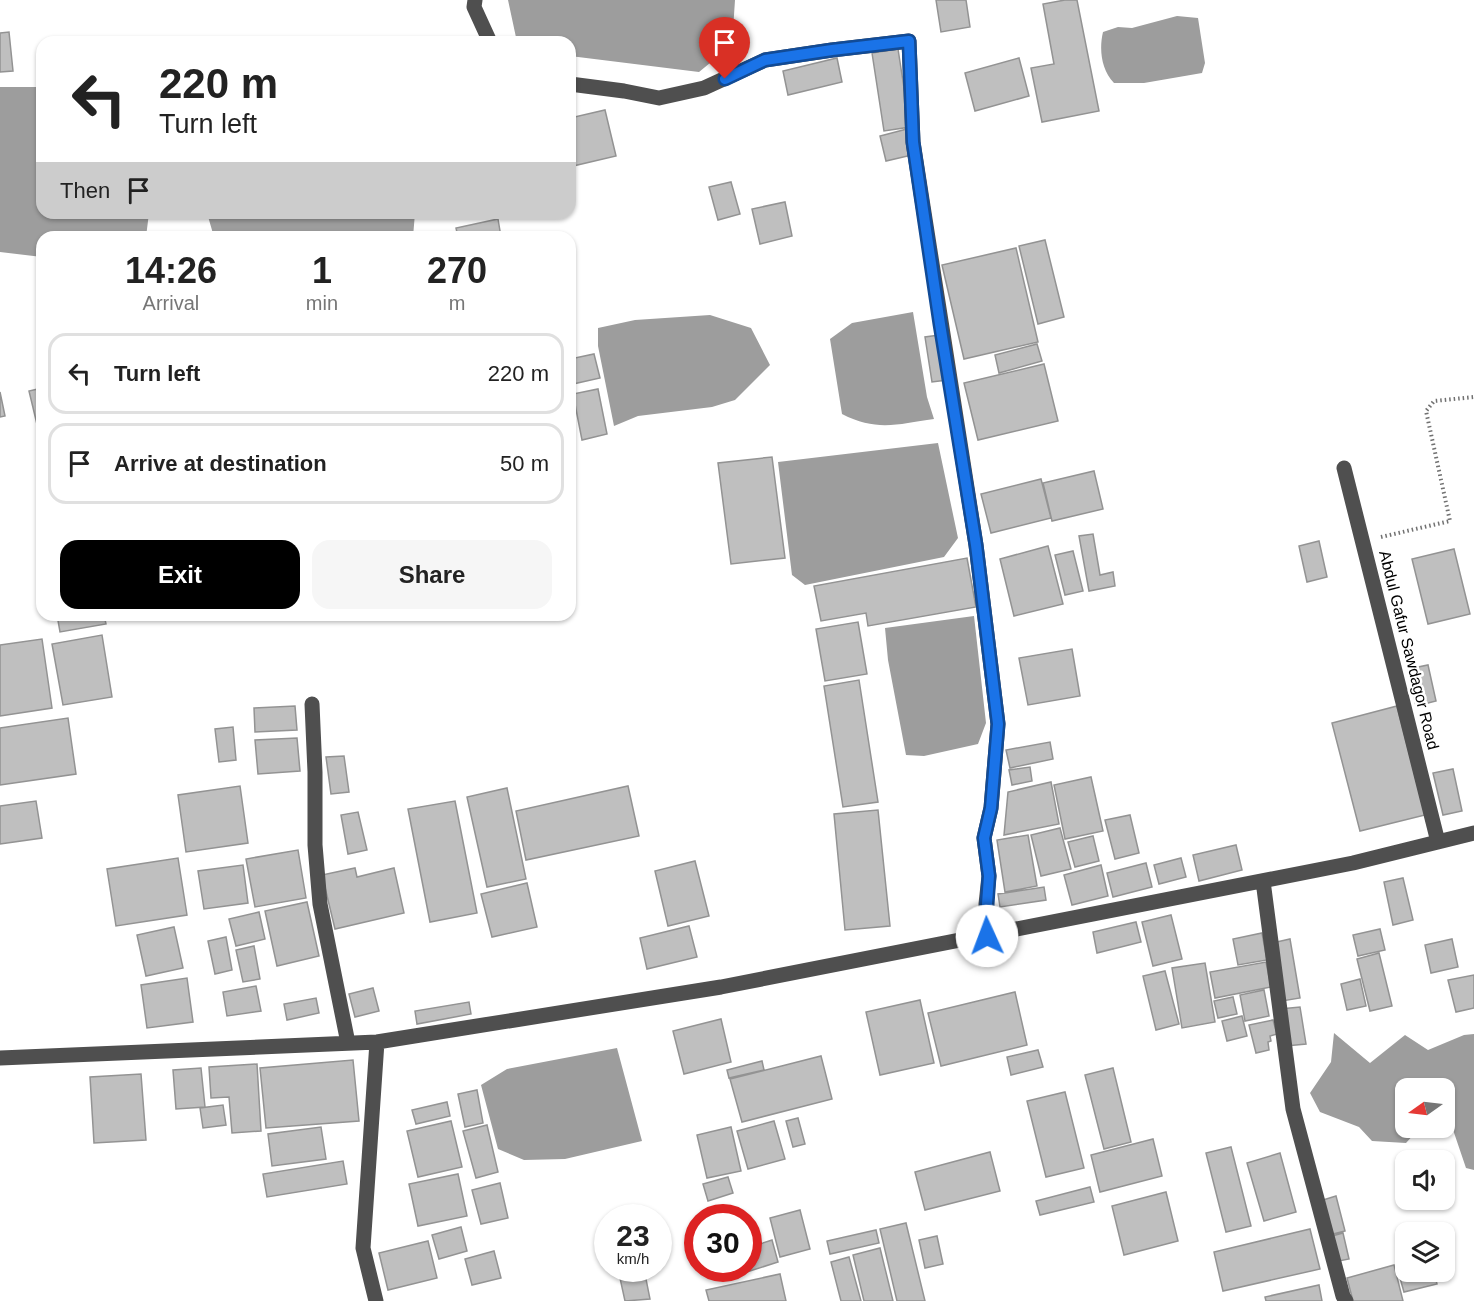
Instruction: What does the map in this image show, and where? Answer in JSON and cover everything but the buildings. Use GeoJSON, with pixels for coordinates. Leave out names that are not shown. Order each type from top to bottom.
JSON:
{"type":"FeatureCollection","features":[{"type":"Feature","properties":{"kind":"street"},"geometry":{"type":"LineString","coordinates":[[475,0],[474,7],[487,36]]}},
{"type":"Feature","properties":{"kind":"street"},"geometry":{"type":"LineString","coordinates":[[576,85],[659,98],[704,88],[765,60],[909,41],[913,142],[976,545],[998,724],[991,808],[984,838],[989,876],[987,936]]}},
{"type":"Feature","properties":{"kind":"street","name":"Abdul Gafur Sawdagor Road"},"geometry":{"type":"LineString","coordinates":[[1344,468],[1438,842]]}},
{"type":"Feature","properties":{"kind":"street"},"geometry":{"type":"LineString","coordinates":[[312,704],[315,844],[320,904],[348,1043]]}},
{"type":"Feature","properties":{"kind":"street"},"geometry":{"type":"LineString","coordinates":[[0,1058],[377,1042],[721,987],[1263,881],[1474,833]]}},
{"type":"Feature","properties":{"kind":"street"},"geometry":{"type":"LineString","coordinates":[[1263,881],[1293,1109],[1327,1242],[1346,1301]]}},
{"type":"Feature","properties":{"kind":"street"},"geometry":{"type":"LineString","coordinates":[[376,1301],[363,1248],[377,1042]]}},
{"type":"Feature","properties":{"kind":"path"},"geometry":{"type":"LineString","coordinates":[[1363,541],[1450,521],[1426,411],[1434,401],[1474,397]]}},
{"type":"Feature","properties":{"kind":"shaded area"},"geometry":{"type":"Polygon","coordinates":[[[508,0],[735,0],[732,45],[699,72],[576,57],[576,36],[516,36],[508,0]]]}},
{"type":"Feature","properties":{"kind":"shaded area"},"geometry":{"type":"Polygon","coordinates":[[[1177,16],[1198,18],[1205,63],[1202,73],[1144,83],[1114,83],[1106,72],[1102,59],[1103,32],[1118,27],[1132,28],[1177,16]]]}},
{"type":"Feature","properties":{"kind":"shaded area"},"geometry":{"type":"Polygon","coordinates":[[[0,87],[36,87],[36,219],[148,219],[147,231],[36,231],[36,256],[0,252],[0,87]]]}},
{"type":"Feature","properties":{"kind":"shaded area"},"geometry":{"type":"Polygon","coordinates":[[[209,219],[414,219],[414,231],[212,231],[209,219]]]}},
{"type":"Feature","properties":{"kind":"shaded area"},"geometry":{"type":"Polygon","coordinates":[[[913,312],[927,397],[934,419],[877,425],[855,420],[842,414],[830,339],[852,323],[913,312]]]}},
{"type":"Feature","properties":{"kind":"shaded area"},"geometry":{"type":"Polygon","coordinates":[[[710,315],[751,328],[770,365],[735,400],[712,407],[638,416],[614,426],[598,346],[598,328],[635,320],[710,315]]]}},
{"type":"Feature","properties":{"kind":"shaded area"},"geometry":{"type":"Polygon","coordinates":[[[938,443],[958,538],[944,557],[805,585],[792,575],[778,462],[938,443]]]}},
{"type":"Feature","properties":{"kind":"shaded area"},"geometry":{"type":"Polygon","coordinates":[[[974,616],[986,723],[978,744],[924,756],[906,755],[888,660],[885,628],[974,616]]]}},
{"type":"Feature","properties":{"kind":"shaded area"},"geometry":{"type":"Polygon","coordinates":[[[1334,1033],[1370,1063],[1405,1035],[1428,1050],[1464,1035],[1474,1034],[1474,1170],[1466,1168],[1455,1136],[1455,1078],[1395,1078],[1395,1138],[1411,1138],[1406,1143],[1372,1141],[1359,1127],[1320,1112],[1310,1093],[1331,1062],[1334,1033]]]}},
{"type":"Feature","properties":{"kind":"shaded area"},"geometry":{"type":"Polygon","coordinates":[[[617,1048],[642,1141],[565,1159],[524,1160],[498,1149],[481,1085],[507,1069],[617,1048]]]}},
{"type":"Feature","properties":{"kind":"route"},"geometry":{"type":"LineString","coordinates":[[725,79],[765,60],[909,41],[913,142],[976,545],[998,724],[991,808],[984,838],[989,876],[987,936]]}}]}
